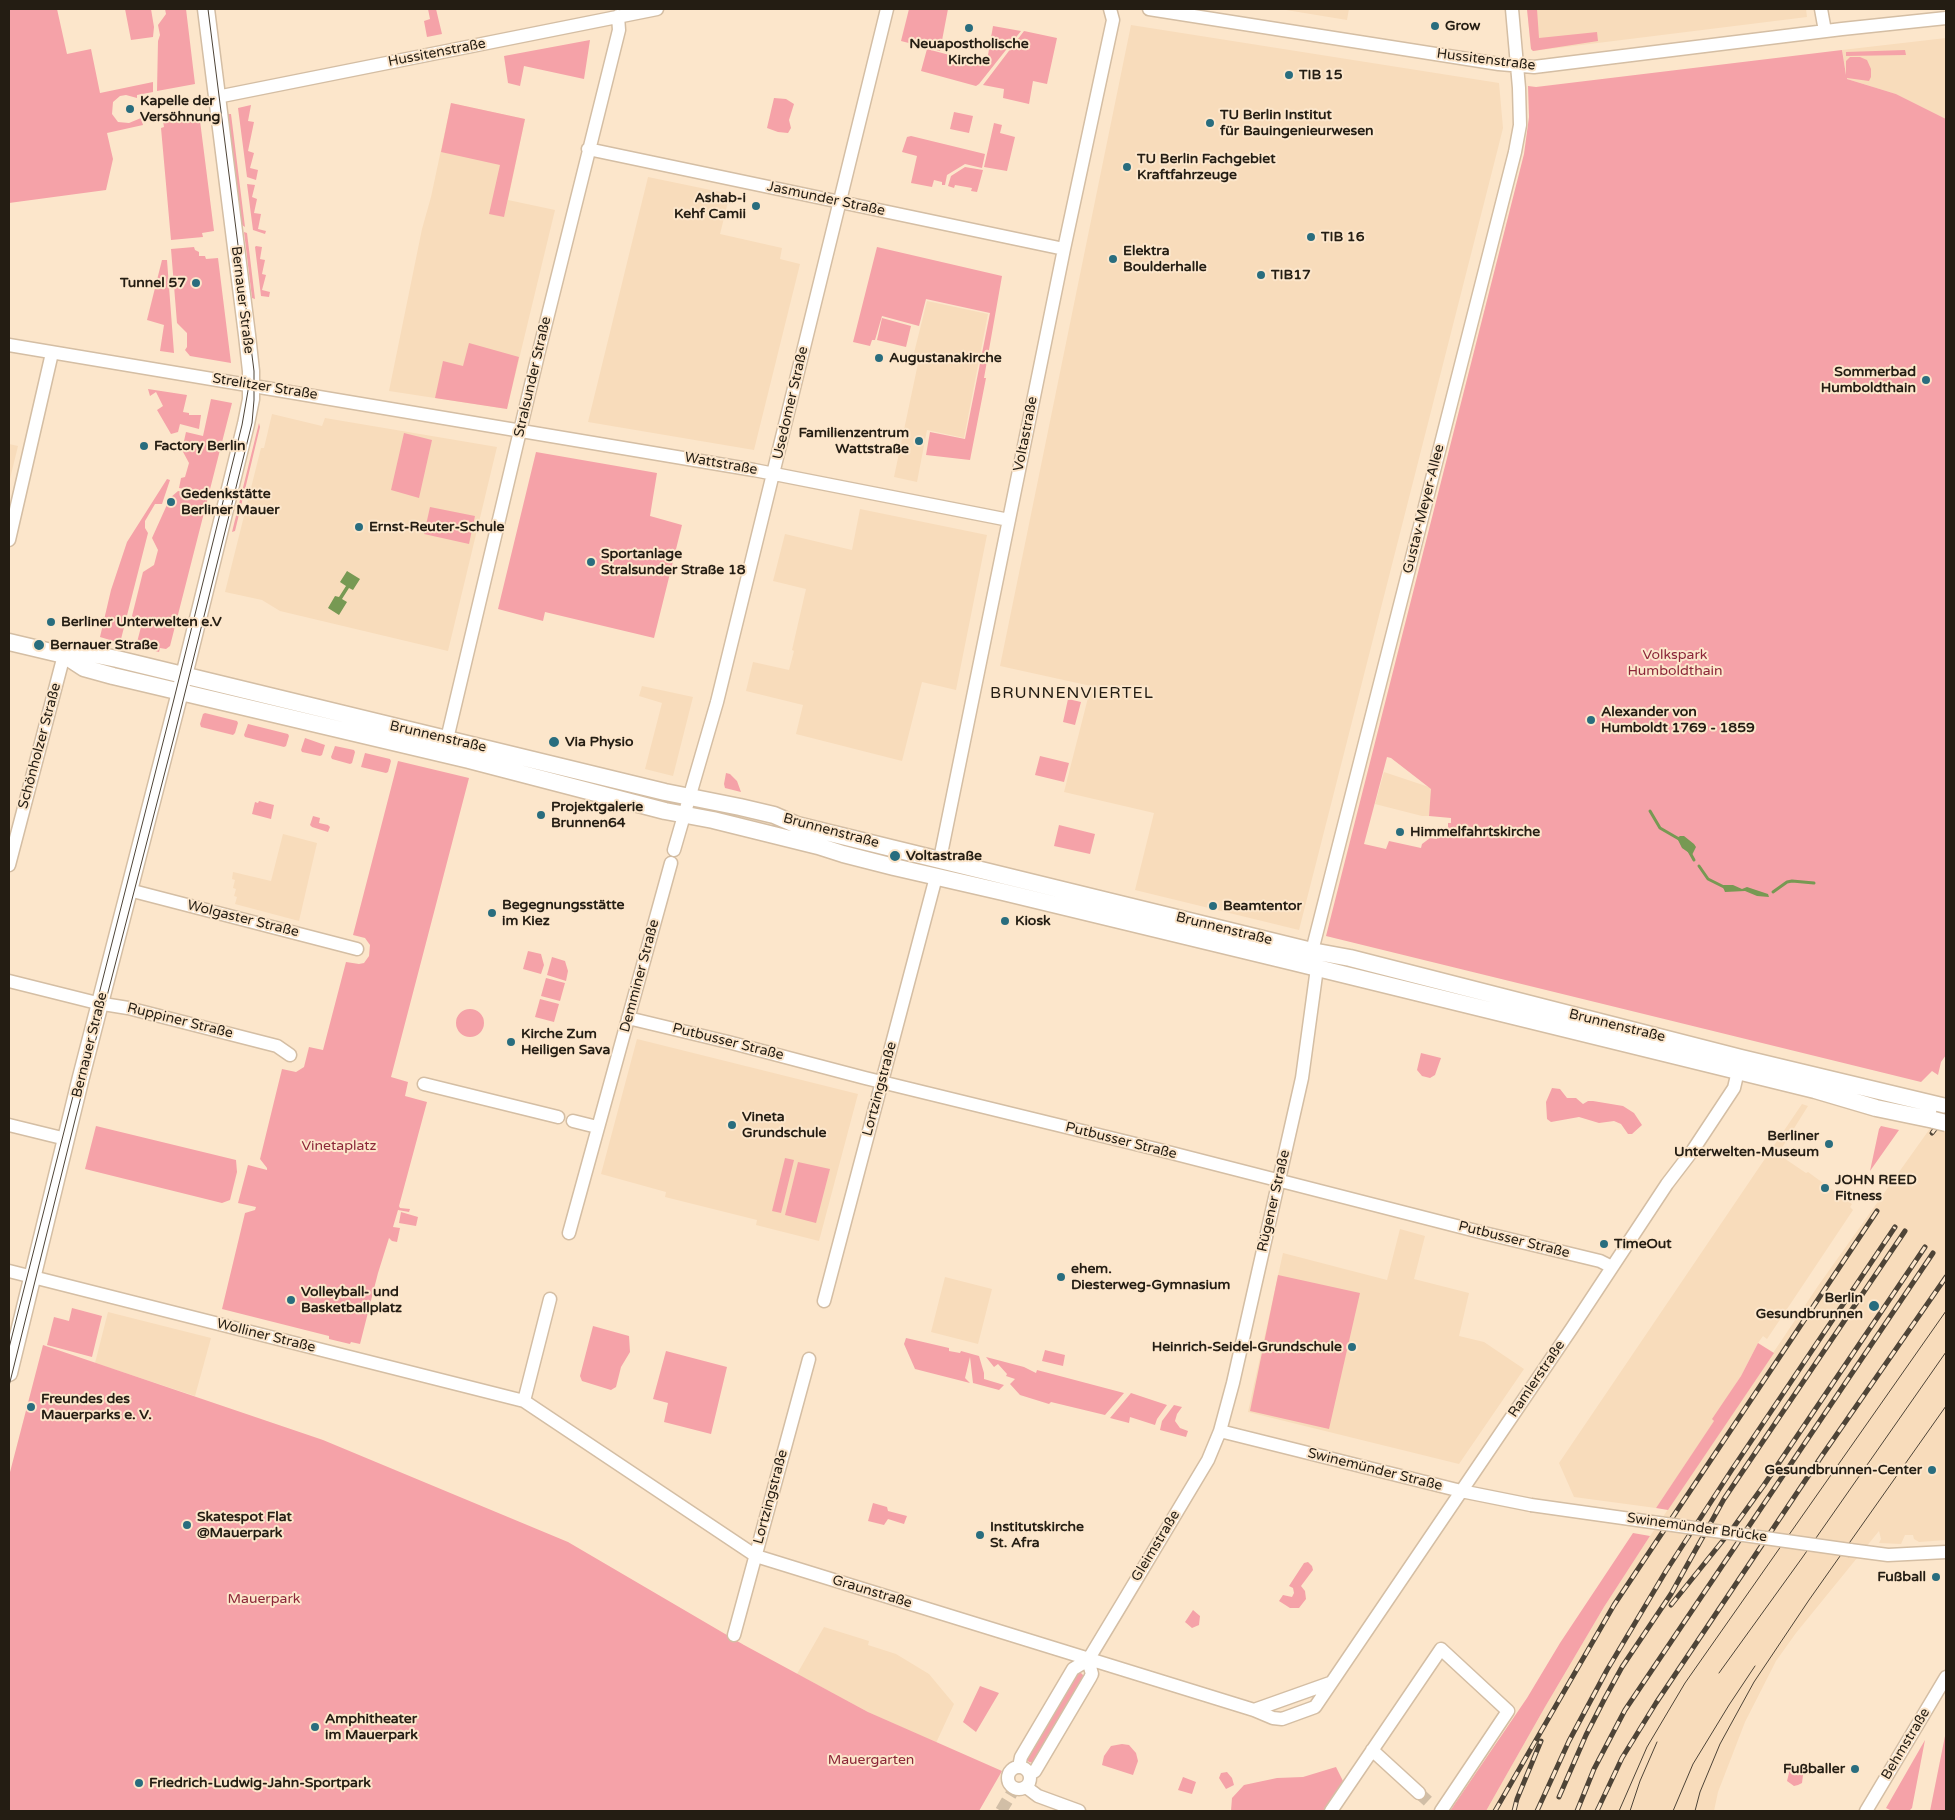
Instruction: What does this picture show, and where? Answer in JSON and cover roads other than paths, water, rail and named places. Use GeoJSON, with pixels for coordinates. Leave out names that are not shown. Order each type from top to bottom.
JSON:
{"type":"FeatureCollection","features":[{"type":"Feature","properties":{"kind":"main road","name":"Bernauer Straße"},"geometry":{"type":"LineString","coordinates":[[9,1373],[246,424],[251,385],[248,335],[206,9]]}},
{"type":"Feature","properties":{"kind":"main road","name":"Brunnenstraße"},"geometry":{"type":"LineString","coordinates":[[9,642],[64,656],[87,653],[182,684],[469,760],[936,877],[1318,968],[1740,1065],[1946,1107]]}},
{"type":"Feature","properties":{"kind":"main road","name":"Brunnenstraße"},"geometry":{"type":"LineString","coordinates":[[182,684],[447,739],[665,792],[774,815],[797,825],[1312,951],[1350,958],[1704,1056]]}},
{"type":"Feature","properties":{"kind":"main road"},"geometry":{"type":"LineString","coordinates":[[936,877],[940,859]]}},
{"type":"Feature","properties":{"kind":"main road"},"geometry":{"type":"LineString","coordinates":[[1312,951],[1318,968]]}},
{"type":"Feature","properties":{"kind":"main road","name":"Brunnenstraße"},"geometry":{"type":"LineString","coordinates":[[1740,1065],[1876,1108],[1940,1122]]}},
{"type":"Feature","properties":{"kind":"street","name":"Hussitenstraße"},"geometry":{"type":"LineString","coordinates":[[217,96],[657,9]]}},
{"type":"Feature","properties":{"kind":"street","name":"Usedomer Straße"},"geometry":{"type":"LineString","coordinates":[[684,814],[717,702],[887,9]]}},
{"type":"Feature","properties":{"kind":"street","name":"Voltastraße"},"geometry":{"type":"LineString","coordinates":[[940,859],[1064,248],[1113,20],[1110,9]]}},
{"type":"Feature","properties":{"kind":"street","name":"Hussitenstraße"},"geometry":{"type":"LineString","coordinates":[[1149,9],[1517,66],[1540,67],[1825,31],[1946,18]]}},
{"type":"Feature","properties":{"kind":"street","name":"Gustav-Meyer-Allee"},"geometry":{"type":"LineString","coordinates":[[1312,951],[1516,152],[1520,125],[1512,9]]}},
{"type":"Feature","properties":{"kind":"street"},"geometry":{"type":"LineString","coordinates":[[1821,9],[1825,31]]}},
{"type":"Feature","properties":{"kind":"street","name":"Stralsunder Straße"},"geometry":{"type":"LineString","coordinates":[[447,739],[588,149],[619,30],[618,16]]}},
{"type":"Feature","properties":{"kind":"street","name":"Jasmunder Straße"},"geometry":{"type":"LineString","coordinates":[[588,149],[1064,248]]}},
{"type":"Feature","properties":{"kind":"street","name":"Strelitzer Straße"},"geometry":{"type":"LineString","coordinates":[[9,345],[520,431]]}},
{"type":"Feature","properties":{"kind":"street"},"geometry":{"type":"LineString","coordinates":[[9,540],[52,353]]}},
{"type":"Feature","properties":{"kind":"street","name":"Wattstraße"},"geometry":{"type":"LineString","coordinates":[[520,431],[774,474],[1009,520]]}},
{"type":"Feature","properties":{"kind":"street","name":"Schönholzer Straße"},"geometry":{"type":"LineString","coordinates":[[9,865],[64,656]]}},
{"type":"Feature","properties":{"kind":"street","name":"Demminer Straße"},"geometry":{"type":"LineString","coordinates":[[569,1234],[684,814]]}},
{"type":"Feature","properties":{"kind":"street","name":"Lortzingstraße"},"geometry":{"type":"LineString","coordinates":[[824,1301],[936,877]]}},
{"type":"Feature","properties":{"kind":"street","name":"Wolgaster Straße"},"geometry":{"type":"LineString","coordinates":[[129,890],[357,949]]}},
{"type":"Feature","properties":{"kind":"street","name":"Rügener Straße"},"geometry":{"type":"LineString","coordinates":[[1220,1431],[1303,1072],[1318,968]]}},
{"type":"Feature","properties":{"kind":"street","name":"Ruppiner Straße"},"geometry":{"type":"LineString","coordinates":[[9,981],[128,1008],[277,1046],[290,1055]]}},
{"type":"Feature","properties":{"kind":"street","name":"Putbusser Straße"},"geometry":{"type":"LineString","coordinates":[[628,1018],[1600,1261],[1612,1267]]}},
{"type":"Feature","properties":{"kind":"street","name":"Ramlerstraße"},"geometry":{"type":"LineString","coordinates":[[1254,1710],[1277,1719],[1311,1710],[1315,1707],[1667,1184],[1693,1150],[1734,1088],[1740,1065]]}},
{"type":"Feature","properties":{"kind":"street"},"geometry":{"type":"LineString","coordinates":[[424,1084],[558,1117]]}},
{"type":"Feature","properties":{"kind":"street"},"geometry":{"type":"LineString","coordinates":[[573,1121],[597,1127]]}},
{"type":"Feature","properties":{"kind":"street"},"geometry":{"type":"LineString","coordinates":[[9,1125],[66,1139]]}},
{"type":"Feature","properties":{"kind":"street","name":"Wolliner Straße"},"geometry":{"type":"LineString","coordinates":[[9,1271],[524,1401]]}},
{"type":"Feature","properties":{"kind":"street"},"geometry":{"type":"LineString","coordinates":[[524,1401],[550,1299]]}},
{"type":"Feature","properties":{"kind":"street","name":"Lortzingstraße"},"geometry":{"type":"LineString","coordinates":[[734,1635],[809,1358]]}},
{"type":"Feature","properties":{"kind":"street","name":"Graunstraße"},"geometry":{"type":"LineString","coordinates":[[524,1401],[756,1556],[1254,1710]]}},
{"type":"Feature","properties":{"kind":"street","name":"Swinemünder Straße"},"geometry":{"type":"LineString","coordinates":[[1220,1431],[1461,1492],[1531,1505]]}},
{"type":"Feature","properties":{"kind":"street","name":"Gleimstraße"},"geometry":{"type":"LineString","coordinates":[[1088,1660],[1092,1674],[1035,1771],[1024,1770],[1012,1769],[1008,1776],[1009,1783],[1018,1789],[1030,1781],[1024,1770],[1019,1761],[1074,1669],[1088,1660],[1208,1460],[1220,1431]]}},
{"type":"Feature","properties":{"kind":"street","name":"Swinemünder Brücke"},"geometry":{"type":"LineString","coordinates":[[1531,1505],[1869,1553],[1888,1555],[1946,1552]]}},
{"type":"Feature","properties":{"kind":"street"},"geometry":{"type":"LineString","coordinates":[[1331,1811],[1441,1650],[1508,1711],[1437,1809]]}},
{"type":"Feature","properties":{"kind":"street","name":"Behmstraße"},"geometry":{"type":"LineString","coordinates":[[1866,1811],[1946,1677]]}},
{"type":"Feature","properties":{"kind":"street"},"geometry":{"type":"LineString","coordinates":[[1254,1710],[1330,1684]]}},
{"type":"Feature","properties":{"kind":"street"},"geometry":{"type":"LineString","coordinates":[[1372,1750],[1419,1793]]}},
{"type":"Feature","properties":{"kind":"street"},"geometry":{"type":"LineString","coordinates":[[1018,1789],[1079,1811]]}},
{"type":"Feature","properties":{"kind":"waterway"},"geometry":{"type":"LineString","coordinates":[[1650,811],[1660,828],[1679,839]]}},
{"type":"Feature","properties":{"kind":"waterway"},"geometry":{"type":"LineString","coordinates":[[1689,851],[1694,860]]}},
{"type":"Feature","properties":{"kind":"waterway"},"geometry":{"type":"LineString","coordinates":[[1699,866],[1708,879],[1724,887]]}},
{"type":"Feature","properties":{"kind":"waterway"},"geometry":{"type":"LineString","coordinates":[[1773,892],[1787,882],[1814,883]]}},
{"type":"Feature","properties":{"kind":"tunnel"},"geometry":{"type":"LineString","coordinates":[[1001,1811],[1013,1791]]}},
{"type":"Feature","properties":{"kind":"tunnel"},"geometry":{"type":"LineString","coordinates":[[1419,1793],[1431,1804]]}},
{"type":"Feature","properties":{"kind":"tram line"},"geometry":{"type":"LineString","coordinates":[[9,1386],[252,423],[254,371],[208,9]]}},
{"type":"Feature","properties":{"kind":"tram line"},"geometry":{"type":"LineString","coordinates":[[9,1348],[173,703],[242,425],[249,385]]}},
{"type":"Feature","properties":{"kind":"tram line"},"geometry":{"type":"LineString","coordinates":[[1619,1811],[1647,1747],[1685,1683],[1946,1311]]}},
{"type":"Feature","properties":{"kind":"tram line"},"geometry":{"type":"LineString","coordinates":[[1719,1673],[1946,1352]]}},
{"type":"Feature","properties":{"kind":"tram line"},"geometry":{"type":"LineString","coordinates":[[1695,1811],[1700,1792],[1720,1744],[1754,1682],[1809,1600],[1946,1406]]}},
{"type":"Feature","properties":{"kind":"tram line"},"geometry":{"type":"LineString","coordinates":[[1673,1811],[1693,1764],[1755,1666]]}},
{"type":"Feature","properties":{"kind":"tram line"},"geometry":{"type":"LineString","coordinates":[[1630,1811],[1640,1781],[1657,1742]]}},
{"type":"Feature","properties":{"kind":"railway"},"geometry":{"type":"LineString","coordinates":[[1932,1133],[1946,1115]]}},
{"type":"Feature","properties":{"kind":"railway"},"geometry":{"type":"LineString","coordinates":[[1495,1811],[1614,1605],[1877,1211]]}},
{"type":"Feature","properties":{"kind":"railway"},"geometry":{"type":"LineString","coordinates":[[1537,1811],[1569,1741],[1607,1670],[1666,1571],[1895,1227]]}},
{"type":"Feature","properties":{"kind":"railway"},"geometry":{"type":"LineString","coordinates":[[1559,1797],[1586,1735],[1622,1667],[1671,1594],[1724,1499],[1905,1231]]}},
{"type":"Feature","properties":{"kind":"railway"},"geometry":{"type":"LineString","coordinates":[[1671,1605],[1733,1528],[1764,1485],[1925,1247]]}},
{"type":"Feature","properties":{"kind":"railway"},"geometry":{"type":"LineString","coordinates":[[1577,1811],[1594,1769],[1625,1710],[1933,1253]]}},
{"type":"Feature","properties":{"kind":"railway"},"geometry":{"type":"LineString","coordinates":[[1597,1811],[1622,1758],[1656,1703],[1821,1457],[1946,1277]]}},
{"type":"Feature","properties":{"kind":"railway"},"geometry":{"type":"LineString","coordinates":[[1514,1811],[1517,1799],[1541,1741]]}},
{"type":"Feature","properties":{"kind":"place","name":"Grow"},"geometry":{"type":"Point","coordinates":[1435,26]}},
{"type":"Feature","properties":{"kind":"place","name":"Neuapostholische Kirche"},"geometry":{"type":"Point","coordinates":[969,28]}},
{"type":"Feature","properties":{"kind":"place","name":"TIB 15"},"geometry":{"type":"Point","coordinates":[1289,75]}},
{"type":"Feature","properties":{"kind":"place","name":"Kapelle der Versöhnung"},"geometry":{"type":"Point","coordinates":[130,109]}},
{"type":"Feature","properties":{"kind":"place","name":"TU Berlin Institut für Bauingenieurwesen"},"geometry":{"type":"Point","coordinates":[1210,123]}},
{"type":"Feature","properties":{"kind":"place","name":"TU Berlin Fachgebiet Kraftfahrzeuge"},"geometry":{"type":"Point","coordinates":[1127,167]}},
{"type":"Feature","properties":{"kind":"place","name":"Ashab-i Kehf Camii"},"geometry":{"type":"Point","coordinates":[756,206]}},
{"type":"Feature","properties":{"kind":"place","name":"TIB 16"},"geometry":{"type":"Point","coordinates":[1311,237]}},
{"type":"Feature","properties":{"kind":"place","name":"Elektra Boulderhalle"},"geometry":{"type":"Point","coordinates":[1113,259]}},
{"type":"Feature","properties":{"kind":"place","name":"TIB17"},"geometry":{"type":"Point","coordinates":[1261,275]}},
{"type":"Feature","properties":{"kind":"place","name":"Tunnel 57"},"geometry":{"type":"Point","coordinates":[196,283]}},
{"type":"Feature","properties":{"kind":"place","name":"Augustanakirche"},"geometry":{"type":"Point","coordinates":[879,358]}},
{"type":"Feature","properties":{"kind":"place","name":"Sommerbad Humboldthain"},"geometry":{"type":"Point","coordinates":[1926,380]}},
{"type":"Feature","properties":{"kind":"place","name":"Familienzentrum Wattstraße"},"geometry":{"type":"Point","coordinates":[919,441]}},
{"type":"Feature","properties":{"kind":"place","name":"Factory Berlin"},"geometry":{"type":"Point","coordinates":[144,446]}},
{"type":"Feature","properties":{"kind":"place","name":"Gedenkstätte Berliner Mauer"},"geometry":{"type":"Point","coordinates":[171,502]}},
{"type":"Feature","properties":{"kind":"place","name":"Ernst-Reuter-Schule"},"geometry":{"type":"Point","coordinates":[359,527]}},
{"type":"Feature","properties":{"kind":"place","name":"Sportanlage Stralsunder Straße 18"},"geometry":{"type":"Point","coordinates":[591,562]}},
{"type":"Feature","properties":{"kind":"place","name":"Berliner Unterwelten e.V"},"geometry":{"type":"Point","coordinates":[51,622]}},
{"type":"Feature","properties":{"kind":"place","name":"Bernauer Straße"},"geometry":{"type":"Point","coordinates":[39,645]}},
{"type":"Feature","properties":{"kind":"place","name":"Alexander von Humboldt 1769 - 1859"},"geometry":{"type":"Point","coordinates":[1591,720]}},
{"type":"Feature","properties":{"kind":"place","name":"Via Physio"},"geometry":{"type":"Point","coordinates":[554,742]}},
{"type":"Feature","properties":{"kind":"place","name":"Projektgalerie Brunnen64"},"geometry":{"type":"Point","coordinates":[541,815]}},
{"type":"Feature","properties":{"kind":"place","name":"Himmelfahrtskirche"},"geometry":{"type":"Point","coordinates":[1400,832]}},
{"type":"Feature","properties":{"kind":"place","name":"Voltastraße"},"geometry":{"type":"Point","coordinates":[895,856]}},
{"type":"Feature","properties":{"kind":"place","name":"Beamtentor"},"geometry":{"type":"Point","coordinates":[1213,906]}},
{"type":"Feature","properties":{"kind":"place","name":"Begegnungsstätte im Kiez"},"geometry":{"type":"Point","coordinates":[492,913]}},
{"type":"Feature","properties":{"kind":"place","name":"Kiosk"},"geometry":{"type":"Point","coordinates":[1005,921]}},
{"type":"Feature","properties":{"kind":"place","name":"Kirche Zum Heiligen Sava"},"geometry":{"type":"Point","coordinates":[511,1042]}},
{"type":"Feature","properties":{"kind":"place","name":"Vineta Grundschule"},"geometry":{"type":"Point","coordinates":[732,1125]}},
{"type":"Feature","properties":{"kind":"place","name":"Berliner Unterwelten-Museum"},"geometry":{"type":"Point","coordinates":[1829,1144]}},
{"type":"Feature","properties":{"kind":"place","name":"JOHN REED Fitness"},"geometry":{"type":"Point","coordinates":[1825,1188]}},
{"type":"Feature","properties":{"kind":"place","name":"TimeOut"},"geometry":{"type":"Point","coordinates":[1604,1244]}},
{"type":"Feature","properties":{"kind":"place","name":"ehem. Diesterweg-Gymnasium"},"geometry":{"type":"Point","coordinates":[1061,1277]}},
{"type":"Feature","properties":{"kind":"place","name":"Volleyball- und Basketballplatz"},"geometry":{"type":"Point","coordinates":[291,1300]}},
{"type":"Feature","properties":{"kind":"place","name":"Berlin Gesundbrunnen"},"geometry":{"type":"Point","coordinates":[1874,1306]}},
{"type":"Feature","properties":{"kind":"place","name":"Heinrich-Seidel-Grundschule"},"geometry":{"type":"Point","coordinates":[1352,1347]}},
{"type":"Feature","properties":{"kind":"place","name":"Freundes des Mauerparks e. V."},"geometry":{"type":"Point","coordinates":[31,1407]}},
{"type":"Feature","properties":{"kind":"place","name":"Gesundbrunnen-Center"},"geometry":{"type":"Point","coordinates":[1932,1470]}},
{"type":"Feature","properties":{"kind":"place","name":"Skatespot Flat @Mauerpark"},"geometry":{"type":"Point","coordinates":[187,1525]}},
{"type":"Feature","properties":{"kind":"place","name":"Institutskirche St. Afra"},"geometry":{"type":"Point","coordinates":[980,1535]}},
{"type":"Feature","properties":{"kind":"place","name":"Fußball"},"geometry":{"type":"Point","coordinates":[1936,1577]}},
{"type":"Feature","properties":{"kind":"place","name":"Amphitheater im Mauerpark"},"geometry":{"type":"Point","coordinates":[315,1727]}},
{"type":"Feature","properties":{"kind":"place","name":"Fußballer"},"geometry":{"type":"Point","coordinates":[1855,1769]}},
{"type":"Feature","properties":{"kind":"place","name":"Friedrich-Ludwig-Jahn-Sportpark"},"geometry":{"type":"Point","coordinates":[139,1783]}},
{"type":"Feature","properties":{"kind":"district","name":"BRUNNENVIERTEL"},"geometry":{"type":"Point","coordinates":[1072,694]}},
{"type":"Feature","properties":{"kind":"park label","name":"Volkspark Humboldthain"},"geometry":{"type":"Point","coordinates":[1675,664]}},
{"type":"Feature","properties":{"kind":"park label","name":"Vinetaplatz"},"geometry":{"type":"Point","coordinates":[339,1146]}},
{"type":"Feature","properties":{"kind":"park label","name":"Mauerpark"},"geometry":{"type":"Point","coordinates":[264,1599]}},
{"type":"Feature","properties":{"kind":"park label","name":"Mauergarten"},"geometry":{"type":"Point","coordinates":[871,1760]}}]}
